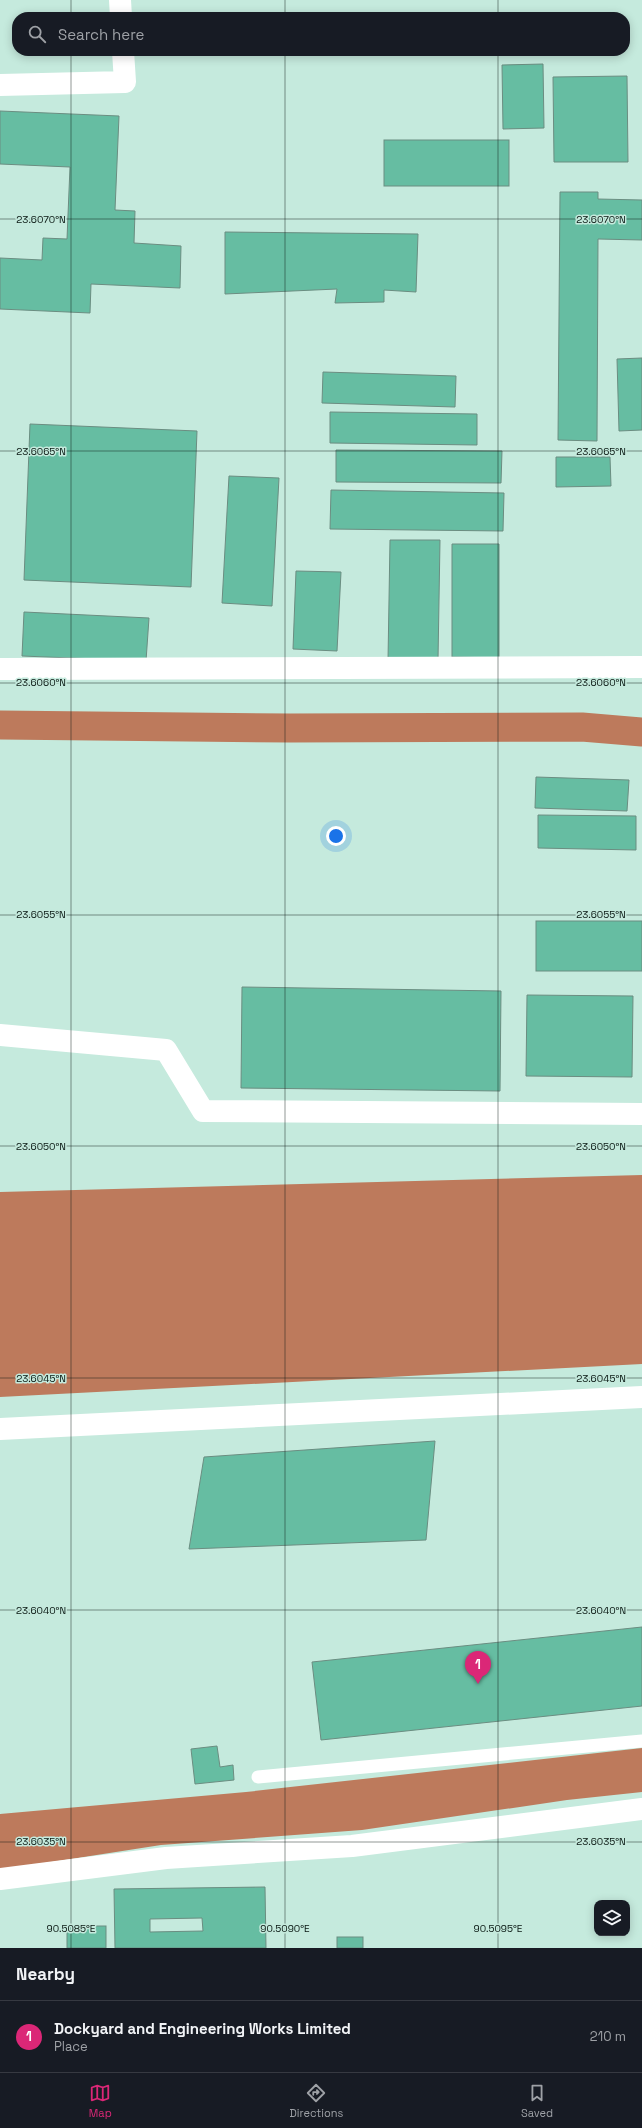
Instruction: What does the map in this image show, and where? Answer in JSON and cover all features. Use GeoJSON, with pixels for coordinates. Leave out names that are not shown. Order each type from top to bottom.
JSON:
{"type":"FeatureCollection","features":[{"type":"Feature","properties":{"kind":"street"},"geometry":{"type":"LineString","coordinates":[[120,0],[121,12]]}},
{"type":"Feature","properties":{"kind":"street"},"geometry":{"type":"LineString","coordinates":[[0,85],[125,82],[123,56]]}},
{"type":"Feature","properties":{"kind":"street"},"geometry":{"type":"LineString","coordinates":[[0,669],[642,667]]}},
{"type":"Feature","properties":{"kind":"street"},"geometry":{"type":"LineString","coordinates":[[0,1035],[166,1050],[203,1111],[642,1114]]}},
{"type":"Feature","properties":{"kind":"street"},"geometry":{"type":"LineString","coordinates":[[0,1429],[642,1397]]}},
{"type":"Feature","properties":{"kind":"street"},"geometry":{"type":"LineString","coordinates":[[0,1879],[166,1858],[352,1846],[642,1810]]}},
{"type":"Feature","properties":{"kind":"lane"},"geometry":{"type":"LineString","coordinates":[[258,1777],[642,1741]]}},
{"type":"Feature","properties":{"kind":"shaded area"},"geometry":{"type":"Polygon","coordinates":[[[642,1175],[642,1364],[0,1397],[0,1192],[642,1175]]]}},
{"type":"Feature","properties":{"kind":"shaded area"},"geometry":{"type":"Polygon","coordinates":[[[642,1748],[642,1792],[567,1800],[362,1830],[161,1845],[0,1870],[0,1814],[246,1792],[642,1748]]]}},
{"type":"Feature","properties":{"kind":"building"},"geometry":{"type":"Polygon","coordinates":[[[543,64],[544,128],[503,129],[502,65],[543,64]]]}},
{"type":"Feature","properties":{"kind":"building"},"geometry":{"type":"Polygon","coordinates":[[[627,76],[628,162],[554,162],[553,77],[627,76]]]}},
{"type":"Feature","properties":{"kind":"building"},"geometry":{"type":"Polygon","coordinates":[[[0,111],[119,116],[115,210],[135,211],[134,243],[181,246],[180,288],[91,284],[90,313],[0,309],[0,258],[42,260],[43,238],[67,239],[70,167],[0,164],[0,111]]]}},
{"type":"Feature","properties":{"kind":"building"},"geometry":{"type":"Polygon","coordinates":[[[384,140],[509,140],[509,186],[384,186],[384,140]]]}},
{"type":"Feature","properties":{"kind":"building"},"geometry":{"type":"Polygon","coordinates":[[[560,192],[598,192],[598,199],[642,200],[642,240],[598,239],[597,441],[558,440],[560,192]]]}},
{"type":"Feature","properties":{"kind":"building"},"geometry":{"type":"Polygon","coordinates":[[[225,232],[418,234],[416,292],[384,290],[384,302],[335,303],[337,289],[225,294],[225,232]]]}},
{"type":"Feature","properties":{"kind":"building"},"geometry":{"type":"Polygon","coordinates":[[[642,358],[642,430],[619,431],[617,359],[642,358]]]}},
{"type":"Feature","properties":{"kind":"building"},"geometry":{"type":"Polygon","coordinates":[[[323,372],[456,376],[455,407],[322,403],[323,372]]]}},
{"type":"Feature","properties":{"kind":"building"},"geometry":{"type":"Polygon","coordinates":[[[330,412],[477,414],[477,445],[330,443],[330,412]]]}},
{"type":"Feature","properties":{"kind":"building"},"geometry":{"type":"Polygon","coordinates":[[[30,424],[197,431],[191,587],[24,580],[30,424]]]}},
{"type":"Feature","properties":{"kind":"building"},"geometry":{"type":"Polygon","coordinates":[[[336,450],[502,451],[501,483],[336,482],[336,450]]]}},
{"type":"Feature","properties":{"kind":"building"},"geometry":{"type":"Polygon","coordinates":[[[556,457],[610,457],[611,486],[556,487],[556,457]]]}},
{"type":"Feature","properties":{"kind":"building"},"geometry":{"type":"Polygon","coordinates":[[[229,476],[279,478],[272,606],[222,603],[229,476]]]}},
{"type":"Feature","properties":{"kind":"building"},"geometry":{"type":"Polygon","coordinates":[[[331,490],[504,493],[503,531],[330,529],[331,490]]]}},
{"type":"Feature","properties":{"kind":"building"},"geometry":{"type":"Polygon","coordinates":[[[390,540],[440,540],[438,660],[388,660],[390,540]]]}},
{"type":"Feature","properties":{"kind":"building"},"geometry":{"type":"Polygon","coordinates":[[[452,544],[499,544],[499,658],[452,657],[452,544]]]}},
{"type":"Feature","properties":{"kind":"building"},"geometry":{"type":"Polygon","coordinates":[[[296,571],[341,572],[337,651],[293,649],[296,571]]]}},
{"type":"Feature","properties":{"kind":"building"},"geometry":{"type":"Polygon","coordinates":[[[24,612],[149,618],[146,661],[22,656],[24,612]]]}},
{"type":"Feature","properties":{"kind":"building"},"geometry":{"type":"Polygon","coordinates":[[[536,777],[629,780],[627,811],[535,808],[536,777]]]}},
{"type":"Feature","properties":{"kind":"building"},"geometry":{"type":"Polygon","coordinates":[[[538,815],[636,816],[636,850],[538,848],[538,815]]]}},
{"type":"Feature","properties":{"kind":"building"},"geometry":{"type":"Polygon","coordinates":[[[536,921],[642,921],[642,971],[536,971],[536,921]]]}},
{"type":"Feature","properties":{"kind":"building"},"geometry":{"type":"Polygon","coordinates":[[[242,987],[501,991],[500,1091],[241,1088],[242,987]]]}},
{"type":"Feature","properties":{"kind":"building"},"geometry":{"type":"Polygon","coordinates":[[[527,995],[633,996],[632,1077],[526,1076],[527,995]]]}},
{"type":"Feature","properties":{"kind":"building"},"geometry":{"type":"Polygon","coordinates":[[[435,1441],[426,1540],[189,1549],[204,1457],[435,1441]]]}},
{"type":"Feature","properties":{"kind":"building"},"geometry":{"type":"Polygon","coordinates":[[[642,1627],[642,1706],[321,1740],[312,1662],[642,1627]]]}},
{"type":"Feature","properties":{"kind":"building"},"geometry":{"type":"Polygon","coordinates":[[[217,1746],[220,1767],[233,1765],[234,1780],[195,1784],[191,1749],[217,1746]]]}},
{"type":"Feature","properties":{"kind":"building"},"geometry":{"type":"Polygon","coordinates":[[[265,1887],[266,1948],[115,1948],[114,1889],[265,1887]],[[202,1918],[150,1919],[150,1932],[203,1931],[202,1918]]]}},
{"type":"Feature","properties":{"kind":"building"},"geometry":{"type":"Polygon","coordinates":[[[67,1926],[106,1926],[106,1948],[67,1948],[67,1926]]]}},
{"type":"Feature","properties":{"kind":"building"},"geometry":{"type":"Polygon","coordinates":[[[337,1937],[363,1937],[363,1948],[337,1948],[337,1937]]]}},
{"type":"Feature","properties":{"kind":"waterway"},"geometry":{"type":"LineString","coordinates":[[0,725],[290,728],[582,727],[642,732]]}},
{"type":"Feature","properties":{"kind":"place","name":"Dockyard and Engineering Works Limited"},"geometry":{"type":"Point","coordinates":[478,1684]}}]}
